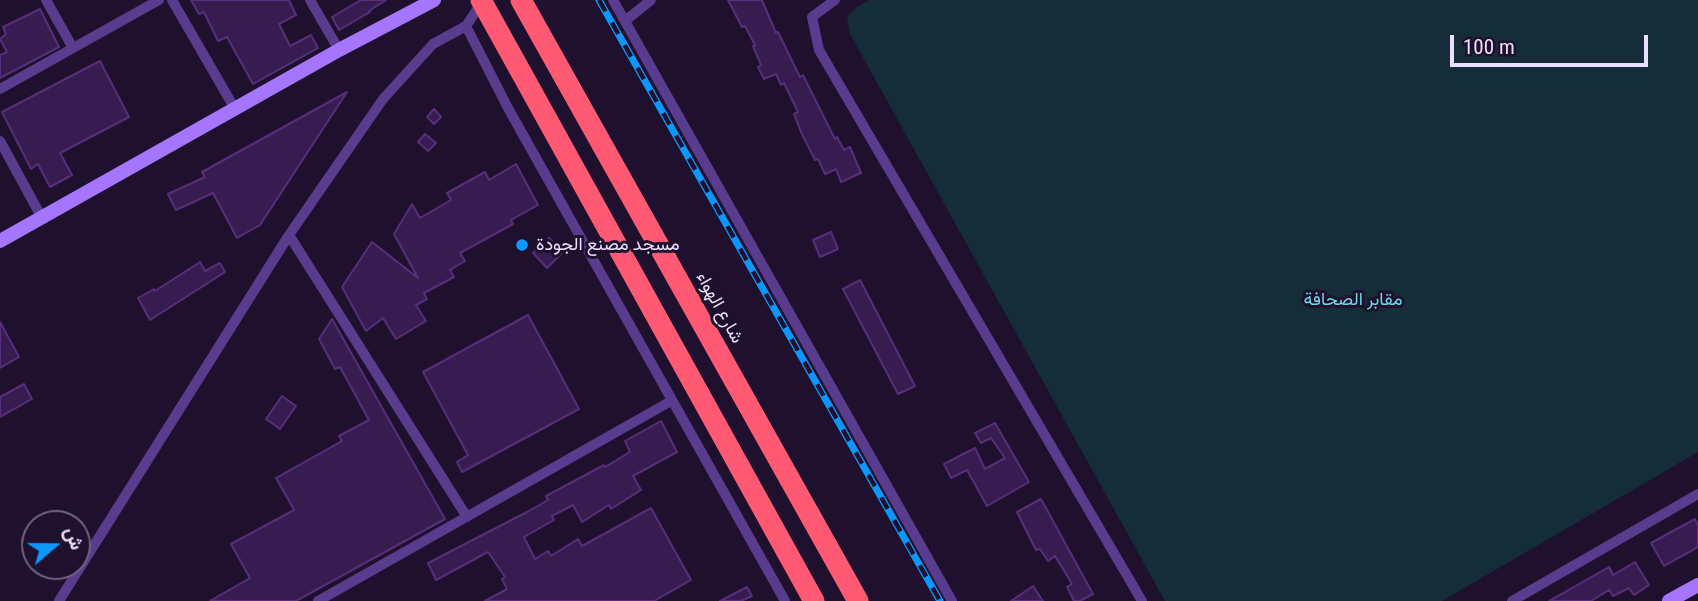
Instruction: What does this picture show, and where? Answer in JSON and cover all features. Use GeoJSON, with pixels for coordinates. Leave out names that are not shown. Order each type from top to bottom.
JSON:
{"type":"FeatureCollection","features":[{"type":"Feature","properties":{"kind":"highway","name":"شارع الهواء"},"geometry":{"type":"LineString","coordinates":[[521,0],[858,601]]}},
{"type":"Feature","properties":{"kind":"highway"},"geometry":{"type":"LineString","coordinates":[[483,1],[814,601]]}},
{"type":"Feature","properties":{"kind":"street"},"geometry":{"type":"LineString","coordinates":[[46,0],[73,48]]}},
{"type":"Feature","properties":{"kind":"street"},"geometry":{"type":"LineString","coordinates":[[0,89],[159,0]]}},
{"type":"Feature","properties":{"kind":"street"},"geometry":{"type":"LineString","coordinates":[[172,0],[235,109]]}},
{"type":"Feature","properties":{"kind":"street"},"geometry":{"type":"LineString","coordinates":[[310,0],[339,50]]}},
{"type":"Feature","properties":{"kind":"street"},"geometry":{"type":"LineString","coordinates":[[0,241],[339,50],[434,0]]}},
{"type":"Feature","properties":{"kind":"street"},"geometry":{"type":"LineString","coordinates":[[614,0],[952,601]]}},
{"type":"Feature","properties":{"kind":"street"},"geometry":{"type":"LineString","coordinates":[[625,21],[651,0]]}},
{"type":"Feature","properties":{"kind":"street"},"geometry":{"type":"LineString","coordinates":[[835,0],[812,17],[818,50],[1142,601]]}},
{"type":"Feature","properties":{"kind":"street"},"geometry":{"type":"LineString","coordinates":[[59,601],[289,236],[383,99],[433,44],[466,26],[483,1]]}},
{"type":"Feature","properties":{"kind":"street"},"geometry":{"type":"LineString","coordinates":[[466,26],[509,110],[780,599]]}},
{"type":"Feature","properties":{"kind":"street"},"geometry":{"type":"LineString","coordinates":[[0,141],[41,218]]}},
{"type":"Feature","properties":{"kind":"street"},"geometry":{"type":"LineString","coordinates":[[289,236],[467,517]]}},
{"type":"Feature","properties":{"kind":"street"},"geometry":{"type":"LineString","coordinates":[[318,601],[671,401]]}},
{"type":"Feature","properties":{"kind":"street"},"geometry":{"type":"LineString","coordinates":[[703,456],[726,442]]}},
{"type":"Feature","properties":{"kind":"street"},"geometry":{"type":"LineString","coordinates":[[1512,601],[1698,494]]}},
{"type":"Feature","properties":{"kind":"street"},"geometry":{"type":"LineString","coordinates":[[1669,601],[1698,584]]}},
{"type":"Feature","properties":{"kind":"green space","name":"مقابر الصحافة"},"geometry":{"type":"Polygon","coordinates":[[[869,0],[1698,0],[1698,452],[1442,601],[1165,601],[850,34],[847,17],[869,0]]]}},
{"type":"Feature","properties":{"kind":"building"},"geometry":{"type":"Polygon","coordinates":[[[191,0],[289,0],[296,15],[279,24],[290,46],[311,35],[318,48],[253,84],[227,37],[218,41],[204,12],[199,14],[191,0]]]}},
{"type":"Feature","properties":{"kind":"building"},"geometry":{"type":"Polygon","coordinates":[[[361,0],[386,0],[339,30],[332,17],[361,0]]]}},
{"type":"Feature","properties":{"kind":"building"},"geometry":{"type":"Polygon","coordinates":[[[728,0],[762,0],[776,33],[778,32],[800,77],[803,75],[835,139],[837,137],[844,150],[850,147],[861,173],[841,182],[836,169],[825,174],[801,132],[794,114],[798,112],[784,83],[781,85],[776,74],[764,79],[758,67],[761,65],[753,46],[755,45],[728,0]]]}},
{"type":"Feature","properties":{"kind":"building"},"geometry":{"type":"Polygon","coordinates":[[[40,9],[59,47],[0,78],[0,55],[7,52],[0,39],[6,34],[3,27],[40,9]]]}},
{"type":"Feature","properties":{"kind":"building"},"geometry":{"type":"Polygon","coordinates":[[[100,61],[129,117],[60,153],[72,175],[50,187],[38,164],[31,169],[2,112],[100,61]]]}},
{"type":"Feature","properties":{"kind":"building"},"geometry":{"type":"Polygon","coordinates":[[[347,92],[260,225],[237,238],[213,193],[176,210],[168,194],[205,177],[202,172],[347,92]]]}},
{"type":"Feature","properties":{"kind":"building"},"geometry":{"type":"Polygon","coordinates":[[[434,109],[441,117],[434,124],[427,117],[434,109]]]}},
{"type":"Feature","properties":{"kind":"building"},"geometry":{"type":"Polygon","coordinates":[[[425,134],[436,143],[428,151],[418,142],[425,134]]]}},
{"type":"Feature","properties":{"kind":"building"},"geometry":{"type":"Polygon","coordinates":[[[516,164],[538,205],[511,220],[513,224],[460,253],[465,261],[450,270],[454,277],[424,293],[427,299],[416,305],[426,321],[396,339],[383,318],[366,331],[342,287],[372,242],[418,278],[394,234],[412,204],[420,218],[451,200],[447,193],[485,172],[489,180],[516,164]]]}},
{"type":"Feature","properties":{"kind":"building"},"geometry":{"type":"Polygon","coordinates":[[[831,232],[838,249],[820,257],[813,240],[831,232]]]}},
{"type":"Feature","properties":{"kind":"building"},"geometry":{"type":"Polygon","coordinates":[[[549,238],[562,253],[547,268],[533,253],[549,238]]]}},
{"type":"Feature","properties":{"kind":"building"},"geometry":{"type":"Polygon","coordinates":[[[200,262],[205,271],[220,263],[225,272],[150,320],[138,298],[154,289],[155,291],[200,262]]]}},
{"type":"Feature","properties":{"kind":"building"},"geometry":{"type":"Polygon","coordinates":[[[860,280],[915,386],[898,394],[843,289],[860,280]]]}},
{"type":"Feature","properties":{"kind":"building"},"geometry":{"type":"Polygon","coordinates":[[[528,315],[579,409],[462,472],[457,462],[468,455],[423,372],[528,315]]]}},
{"type":"Feature","properties":{"kind":"building"},"geometry":{"type":"Polygon","coordinates":[[[332,319],[445,519],[296,601],[210,601],[250,578],[231,544],[294,510],[276,478],[342,441],[339,436],[369,420],[340,367],[335,369],[319,339],[332,319]]]}},
{"type":"Feature","properties":{"kind":"building"},"geometry":{"type":"Polygon","coordinates":[[[0,322],[19,357],[0,368],[0,322]]]}},
{"type":"Feature","properties":{"kind":"building"},"geometry":{"type":"Polygon","coordinates":[[[24,384],[32,399],[0,417],[0,397],[24,384]]]}},
{"type":"Feature","properties":{"kind":"building"},"geometry":{"type":"Polygon","coordinates":[[[282,396],[296,406],[280,429],[266,419],[282,396]]]}},
{"type":"Feature","properties":{"kind":"building"},"geometry":{"type":"Polygon","coordinates":[[[661,421],[677,452],[633,476],[641,490],[611,509],[609,505],[582,522],[573,505],[552,516],[554,520],[524,537],[535,559],[548,551],[551,556],[578,539],[582,546],[651,508],[691,580],[654,601],[485,601],[507,589],[502,579],[505,577],[488,552],[436,580],[428,563],[527,512],[548,500],[546,496],[630,452],[625,441],[661,421]]]}},
{"type":"Feature","properties":{"kind":"building"},"geometry":{"type":"Polygon","coordinates":[[[995,423],[1029,482],[987,506],[967,470],[951,478],[944,464],[975,448],[985,469],[1005,458],[991,438],[981,443],[975,433],[995,423]]]}},
{"type":"Feature","properties":{"kind":"building"},"geometry":{"type":"Polygon","coordinates":[[[1041,499],[1093,594],[1080,601],[1074,601],[1067,587],[1072,584],[1055,556],[1048,561],[1040,549],[1036,550],[1017,512],[1041,499]]]}},
{"type":"Feature","properties":{"kind":"building"},"geometry":{"type":"Polygon","coordinates":[[[1695,519],[1698,526],[1698,547],[1664,566],[1651,543],[1695,519]]]}},
{"type":"Feature","properties":{"kind":"building"},"geometry":{"type":"Polygon","coordinates":[[[1635,562],[1649,585],[1634,595],[1629,588],[1613,596],[1609,590],[1591,601],[1549,601],[1609,567],[1613,575],[1635,562]]]}},
{"type":"Feature","properties":{"kind":"building"},"geometry":{"type":"Polygon","coordinates":[[[1033,586],[1043,601],[1011,601],[1033,586]]]}},
{"type":"Feature","properties":{"kind":"building"},"geometry":{"type":"Polygon","coordinates":[[[747,587],[752,596],[741,601],[720,601],[747,587]]]}},
{"type":"Feature","properties":{"kind":"railway"},"geometry":{"type":"LineString","coordinates":[[599,0],[940,601]]}},
{"type":"Feature","properties":{"kind":"place","name":"مسجد مصنع الجودة"},"geometry":{"type":"Point","coordinates":[522,245]}}]}
